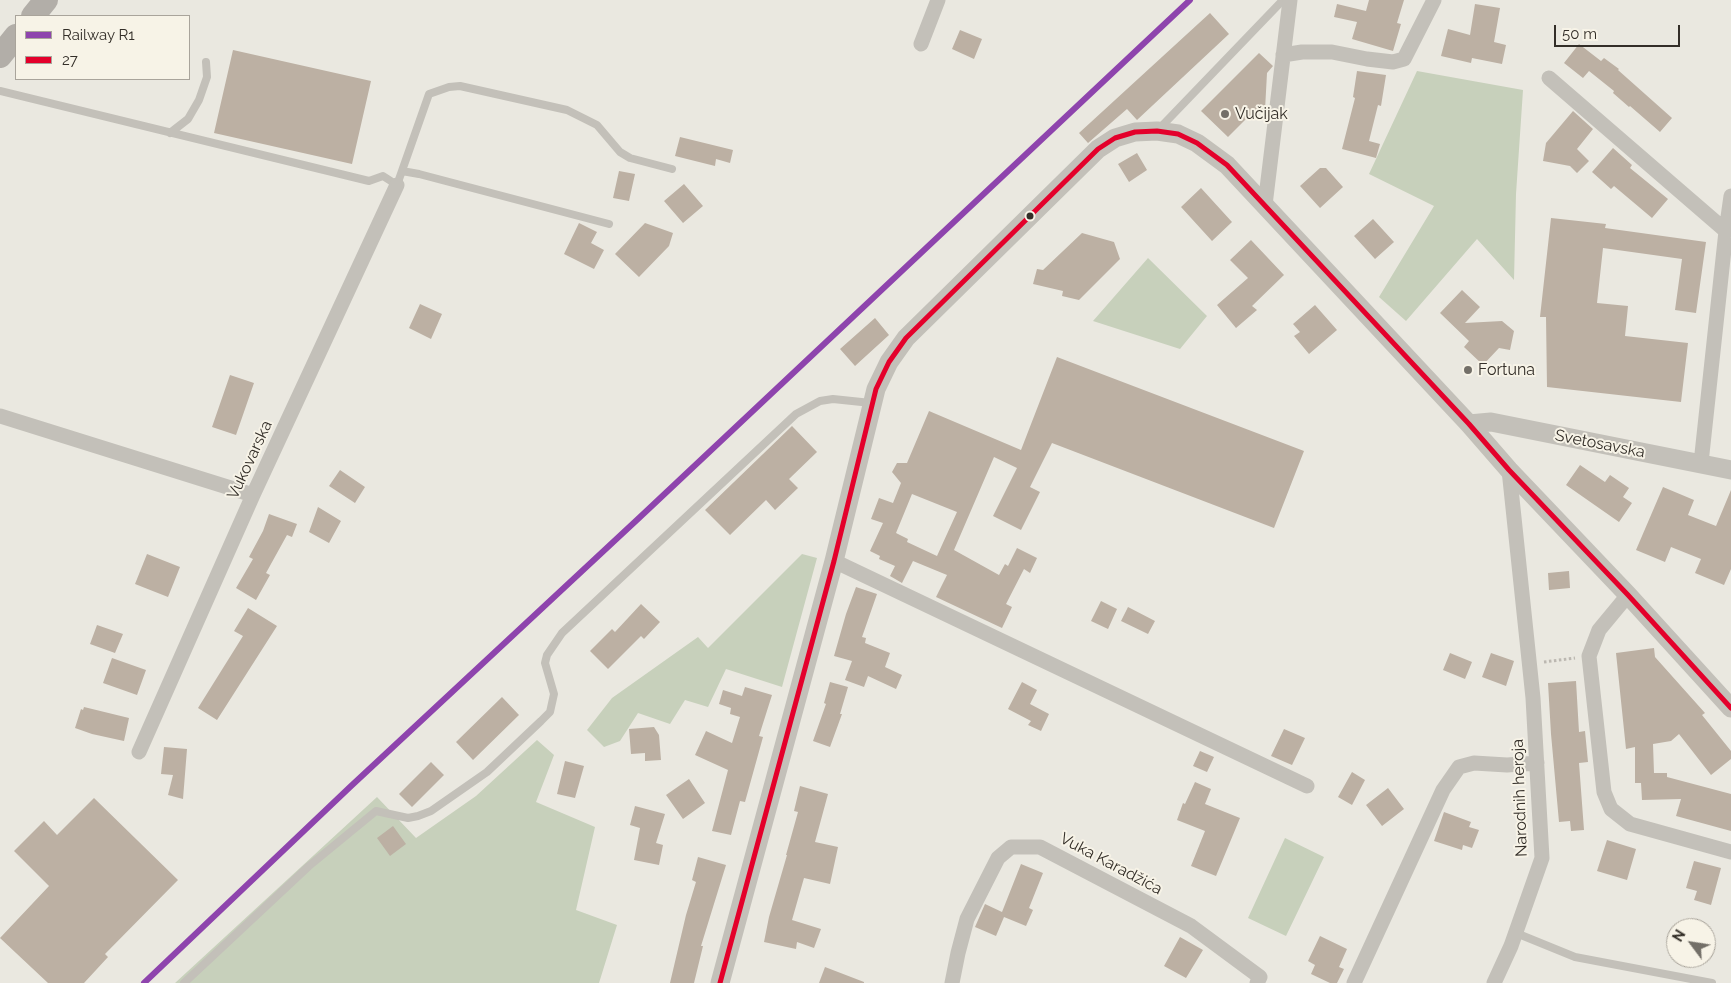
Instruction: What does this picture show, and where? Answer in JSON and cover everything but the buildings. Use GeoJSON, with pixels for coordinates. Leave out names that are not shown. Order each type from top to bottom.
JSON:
{"type":"FeatureCollection","features":[{"type":"Feature","properties":{"kind":"main road"},"geometry":{"type":"LineString","coordinates":[[34,15],[46,0]]}},
{"type":"Feature","properties":{"kind":"main road"},"geometry":{"type":"LineString","coordinates":[[0,56],[15,37]]}},
{"type":"Feature","properties":{"kind":"street"},"geometry":{"type":"LineString","coordinates":[[921,44],[938,0]]}},
{"type":"Feature","properties":{"kind":"street"},"geometry":{"type":"LineString","coordinates":[[1265,205],[1290,0]]}},
{"type":"Feature","properties":{"kind":"street"},"geometry":{"type":"LineString","coordinates":[[1283,55],[1302,52],[1332,52],[1393,62],[1404,59],[1434,0]]}},
{"type":"Feature","properties":{"kind":"street"},"geometry":{"type":"LineString","coordinates":[[1549,78],[1728,230]]}},
{"type":"Feature","properties":{"kind":"street"},"geometry":{"type":"LineString","coordinates":[[720,983],[834,560],[876,389],[889,362],[906,338],[1098,149],[1115,138],[1135,132],[1157,131],[1178,134],[1197,143],[1227,165],[1731,708]]}},
{"type":"Feature","properties":{"kind":"street","name":"Vukovarska"},"geometry":{"type":"LineString","coordinates":[[139,752],[253,494],[400,178]]}},
{"type":"Feature","properties":{"kind":"street"},"geometry":{"type":"LineString","coordinates":[[1701,463],[1731,196]]}},
{"type":"Feature","properties":{"kind":"street"},"geometry":{"type":"LineString","coordinates":[[0,416],[253,494]]}},
{"type":"Feature","properties":{"kind":"street","name":"Svetosavska"},"geometry":{"type":"LineString","coordinates":[[1469,424],[1491,422],[1731,470]]}},
{"type":"Feature","properties":{"kind":"street","name":"Narodnih heroja"},"geometry":{"type":"LineString","coordinates":[[1494,983],[1516,933],[1542,858],[1538,763],[1509,470]]}},
{"type":"Feature","properties":{"kind":"street"},"geometry":{"type":"LineString","coordinates":[[834,560],[1307,786]]}},
{"type":"Feature","properties":{"kind":"street"},"geometry":{"type":"LineString","coordinates":[[1628,595],[1599,630],[1589,656],[1604,792],[1611,809],[1630,824],[1731,852]]}},
{"type":"Feature","properties":{"kind":"street"},"geometry":{"type":"LineString","coordinates":[[1354,983],[1443,790],[1459,767],[1474,763],[1507,766],[1538,763]]}},
{"type":"Feature","properties":{"kind":"street","name":"Vuka Karadžića"},"geometry":{"type":"LineString","coordinates":[[952,983],[967,919],[998,858],[1011,847],[1040,847],[1191,926],[1262,981]]}},
{"type":"Feature","properties":{"kind":"lane"},"geometry":{"type":"LineString","coordinates":[[1157,131],[1283,0]]}},
{"type":"Feature","properties":{"kind":"lane"},"geometry":{"type":"LineString","coordinates":[[170,133],[188,119],[199,100],[207,77],[206,62]]}},
{"type":"Feature","properties":{"kind":"lane"},"geometry":{"type":"LineString","coordinates":[[400,178],[430,94],[449,87],[460,86],[567,110],[597,125],[620,152],[630,158],[672,169]]}},
{"type":"Feature","properties":{"kind":"lane"},"geometry":{"type":"LineString","coordinates":[[0,91],[368,181],[383,176],[400,178],[419,174],[609,224]]}},
{"type":"Feature","properties":{"kind":"lane"},"geometry":{"type":"LineString","coordinates":[[184,983],[309,866],[376,811],[408,818],[418,816],[432,811],[487,772],[550,712],[554,694],[545,663],[547,655],[562,633],[796,414],[820,401],[833,399],[873,403]]}},
{"type":"Feature","properties":{"kind":"lane"},"geometry":{"type":"LineString","coordinates":[[1516,933],[1574,957],[1712,983]]}},
{"type":"Feature","properties":{"kind":"path"},"geometry":{"type":"LineString","coordinates":[[1528,664],[1589,656]]}},
{"type":"Feature","properties":{"kind":"green space"},"geometry":{"type":"Polygon","coordinates":[[[1417,71],[1523,90],[1516,194],[1514,280],[1477,239],[1406,321],[1379,297],[1434,206],[1369,174],[1417,71]]]}},
{"type":"Feature","properties":{"kind":"green space"},"geometry":{"type":"Polygon","coordinates":[[[1148,258],[1207,316],[1180,349],[1093,321],[1148,258]]]}},
{"type":"Feature","properties":{"kind":"green space"},"geometry":{"type":"Polygon","coordinates":[[[802,554],[817,558],[782,687],[726,669],[708,707],[685,700],[670,724],[638,713],[620,741],[604,747],[587,730],[612,698],[698,637],[708,648],[802,554]]]}},
{"type":"Feature","properties":{"kind":"green space"},"geometry":{"type":"Polygon","coordinates":[[[537,740],[554,755],[536,802],[595,827],[576,910],[617,925],[599,983],[175,983],[377,797],[416,838],[476,796],[537,740]]]}},
{"type":"Feature","properties":{"kind":"green space"},"geometry":{"type":"Polygon","coordinates":[[[1285,838],[1324,857],[1286,936],[1248,918],[1285,838]]]}},
{"type":"Feature","properties":{"kind":"rail line","name":"R1"},"geometry":{"type":"LineString","coordinates":[[144,983],[350,787],[1190,0]]}},
{"type":"Feature","properties":{"kind":"transit line","name":"27"},"geometry":{"type":"LineString","coordinates":[[720,983],[834,561],[876,389],[889,362],[906,338],[1098,149],[1115,138],[1135,132],[1157,131],[1178,134],[1197,143],[1227,165],[1731,708]]}},
{"type":"Feature","properties":{"kind":"place","name":"Vučijak"},"geometry":{"type":"Point","coordinates":[1225,114]}},
{"type":"Feature","properties":{"kind":"place","name":"Fortuna"},"geometry":{"type":"Point","coordinates":[1468,370]}}]}
